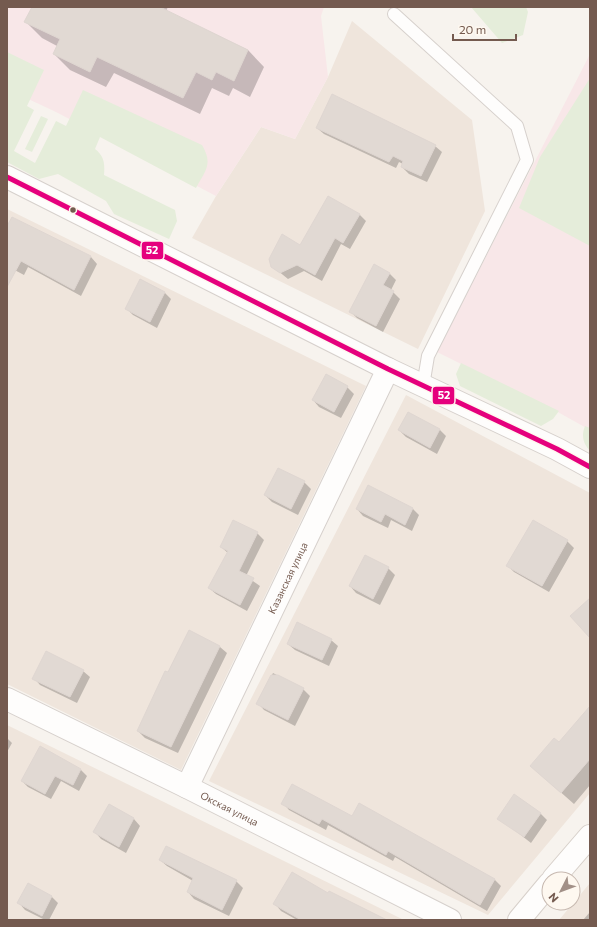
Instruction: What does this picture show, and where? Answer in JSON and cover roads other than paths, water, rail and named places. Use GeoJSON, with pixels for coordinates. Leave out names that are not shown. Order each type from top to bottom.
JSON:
{"type":"FeatureCollection","features":[{"type":"Feature","properties":{"kind":"street"},"geometry":{"type":"LineString","coordinates":[[7,177],[388,369],[557,449],[590,467]]}},
{"type":"Feature","properties":{"kind":"street","name":"Казанская улица"},"geometry":{"type":"LineString","coordinates":[[187,787],[388,369]]}},
{"type":"Feature","properties":{"kind":"street","name":"Окская улица"},"geometry":{"type":"LineString","coordinates":[[7,699],[187,787],[450,920]]}},
{"type":"Feature","properties":{"kind":"street"},"geometry":{"type":"LineString","coordinates":[[561,871],[590,836]]}},
{"type":"Feature","properties":{"kind":"street"},"geometry":{"type":"LineString","coordinates":[[519,920],[541,894]]}},
{"type":"Feature","properties":{"kind":"lane"},"geometry":{"type":"LineString","coordinates":[[394,14],[517,126],[527,160],[428,356],[423,386]]}}]}
